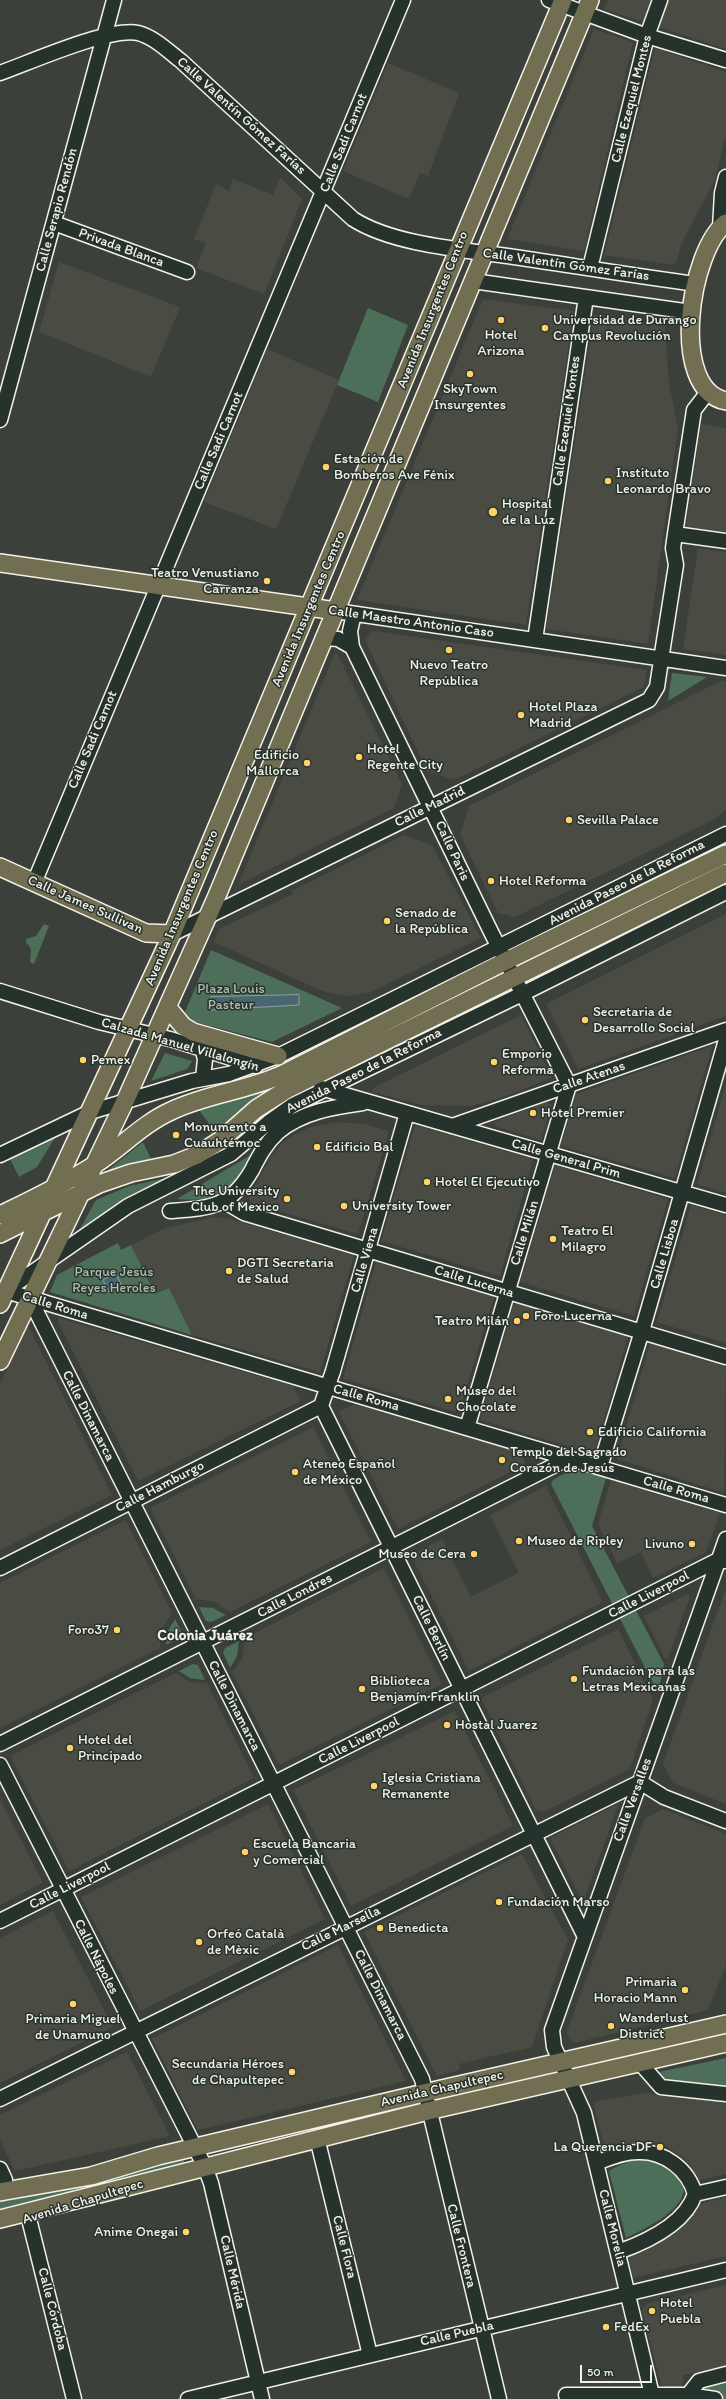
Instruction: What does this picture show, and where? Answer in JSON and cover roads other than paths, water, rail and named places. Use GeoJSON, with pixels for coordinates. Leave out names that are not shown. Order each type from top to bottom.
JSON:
{"type":"FeatureCollection","features":[{"type":"Feature","properties":{"kind":"main road","name":"Avenida Insurgentes Centro"},"geometry":{"type":"LineString","coordinates":[[2,1297],[90,1112],[172,934],[363,480],[558,2]]}},
{"type":"Feature","properties":{"kind":"main road","name":"Avenida Insurgentes Centro"},"geometry":{"type":"LineString","coordinates":[[0,1361],[155,1036],[208,916],[587,7]]}},
{"type":"Feature","properties":{"kind":"main road"},"geometry":{"type":"LineString","coordinates":[[723,226],[710,246],[696,284],[691,312],[691,346],[698,378],[708,392],[726,401]]}},
{"type":"Feature","properties":{"kind":"main road"},"geometry":{"type":"LineString","coordinates":[[363,480],[386,490]]}},
{"type":"Feature","properties":{"kind":"main road","name":"Calle Maestro Antonio Caso"},"geometry":{"type":"LineString","coordinates":[[0,563],[158,584],[336,611]]}},
{"type":"Feature","properties":{"kind":"main road","name":"Avenida Paseo de la Reforma"},"geometry":{"type":"LineString","coordinates":[[0,1215],[93,1166],[146,1125],[170,1111],[196,1101],[242,1090],[281,1075],[503,954],[726,854]]}},
{"type":"Feature","properties":{"kind":"main road","name":"Calle James Sullivan"},"geometry":{"type":"LineString","coordinates":[[0,867],[146,932],[172,934]]}},
{"type":"Feature","properties":{"kind":"main road","name":"Avenida Paseo de la Reforma"},"geometry":{"type":"LineString","coordinates":[[0,1234],[99,1184],[131,1174],[174,1164],[197,1155],[221,1140],[256,1109],[302,1082],[726,873]]}},
{"type":"Feature","properties":{"kind":"main road"},"geometry":{"type":"LineString","coordinates":[[168,1008],[183,1026],[193,1032],[278,1056]]}},
{"type":"Feature","properties":{"kind":"main road","name":"Avenida Chapultepec"},"geometry":{"type":"LineString","coordinates":[[1,2181],[91,2176],[158,2156],[194,2149],[424,2093],[726,2024]]}},
{"type":"Feature","properties":{"kind":"main road","name":"Avenida Chapultepec"},"geometry":{"type":"LineString","coordinates":[[0,2219],[165,2176],[428,2111],[726,2043]]}},
{"type":"Feature","properties":{"kind":"main road","name":"Avenida Chapultepec"},"geometry":{"type":"LineString","coordinates":[[0,2226],[126,2192],[165,2176]]}},
{"type":"Feature","properties":{"kind":"street","name":"Calle Serapio Rendón"},"geometry":{"type":"LineString","coordinates":[[0,420],[114,0]]}},
{"type":"Feature","properties":{"kind":"street","name":"Calle Sadi Carnot"},"geometry":{"type":"LineString","coordinates":[[34,883],[403,0]]}},
{"type":"Feature","properties":{"kind":"street","name":"Calle Ezequiel Montes"},"geometry":{"type":"LineString","coordinates":[[590,268],[647,36],[660,0]]}},
{"type":"Feature","properties":{"kind":"street"},"geometry":{"type":"LineString","coordinates":[[558,2],[587,7],[647,36],[726,60]]}},
{"type":"Feature","properties":{"kind":"street","name":"Calle Valentín Gómez Farías"},"geometry":{"type":"LineString","coordinates":[[0,72],[118,32],[138,33],[161,45],[324,191],[353,219],[368,228],[390,236],[485,253],[696,284]]}},
{"type":"Feature","properties":{"kind":"street"},"geometry":{"type":"LineString","coordinates":[[723,226],[722,193],[726,177]]}},
{"type":"Feature","properties":{"kind":"street","name":"Privada Blanca"},"geometry":{"type":"LineString","coordinates":[[54,223],[187,272]]}},
{"type":"Feature","properties":{"kind":"street","name":"Calle Valentín Gómez Farías"},"geometry":{"type":"LineString","coordinates":[[473,281],[691,312]]}},
{"type":"Feature","properties":{"kind":"street","name":"Calle Ezequiel Montes"},"geometry":{"type":"LineString","coordinates":[[535,640],[586,297]]}},
{"type":"Feature","properties":{"kind":"street","name":"Calle Madrid"},"geometry":{"type":"LineString","coordinates":[[172,934],[649,700],[657,687],[662,659],[676,565],[673,548],[674,534],[694,410],[700,400],[708,392]]}},
{"type":"Feature","properties":{"kind":"street"},"geometry":{"type":"LineString","coordinates":[[674,534],[726,541]]}},
{"type":"Feature","properties":{"kind":"street","name":"Calle Maestro Antonio Caso"},"geometry":{"type":"LineString","coordinates":[[336,611],[726,668]]}},
{"type":"Feature","properties":{"kind":"street"},"geometry":{"type":"LineString","coordinates":[[352,647],[350,631],[354,614]]}},
{"type":"Feature","properties":{"kind":"street"},"geometry":{"type":"LineString","coordinates":[[325,638],[338,639],[352,647]]}},
{"type":"Feature","properties":{"kind":"street","name":"Calle Paris"},"geometry":{"type":"LineString","coordinates":[[352,647],[503,954],[570,1085]]}},
{"type":"Feature","properties":{"kind":"street","name":"Avenida Paseo de la Reforma"},"geometry":{"type":"LineString","coordinates":[[0,1155],[90,1112],[203,1078],[229,1074],[255,1066],[278,1056],[503,954],[726,834]]}},
{"type":"Feature","properties":{"kind":"street","name":"Avenida Paseo de la Reforma"},"geometry":{"type":"LineString","coordinates":[[2,1297],[113,1215],[151,1193],[216,1163],[242,1145],[278,1115],[324,1089],[524,993],[726,892]]}},
{"type":"Feature","properties":{"kind":"street","name":"Calzada Manuel Villalongín"},"geometry":{"type":"LineString","coordinates":[[0,991],[128,1030],[202,1048],[324,1089],[407,1113]]}},
{"type":"Feature","properties":{"kind":"street","name":"Calle Atenas"},"geometry":{"type":"LineString","coordinates":[[452,1126],[726,1030]]}},
{"type":"Feature","properties":{"kind":"street","name":"Calle Lisboa"},"geometry":{"type":"LineString","coordinates":[[600,1467],[642,1331],[726,1040]]}},
{"type":"Feature","properties":{"kind":"street"},"geometry":{"type":"LineString","coordinates":[[202,1048],[205,1059],[203,1078]]}},
{"type":"Feature","properties":{"kind":"street","name":"Calle Milán"},"geometry":{"type":"LineString","coordinates":[[466,1428],[570,1085]]}},
{"type":"Feature","properties":{"kind":"street","name":"Avenida Paseo de la Reforma"},"geometry":{"type":"LineString","coordinates":[[225,1202],[244,1182],[268,1142],[288,1125],[326,1109],[368,1102]]}},
{"type":"Feature","properties":{"kind":"street","name":"Calle General Prim"},"geometry":{"type":"LineString","coordinates":[[407,1113],[726,1205]]}},
{"type":"Feature","properties":{"kind":"street","name":"Calle Viena"},"geometry":{"type":"LineString","coordinates":[[321,1406],[328,1387],[407,1113]]}},
{"type":"Feature","properties":{"kind":"street"},"geometry":{"type":"LineString","coordinates":[[170,1211],[203,1208],[225,1202]]}},
{"type":"Feature","properties":{"kind":"street","name":"Calle Lucerna"},"geometry":{"type":"LineString","coordinates":[[225,1202],[244,1213],[726,1357]]}},
{"type":"Feature","properties":{"kind":"street","name":"Calle Roma"},"geometry":{"type":"LineString","coordinates":[[2,1297],[30,1299],[726,1505]]}},
{"type":"Feature","properties":{"kind":"street","name":"Calle Dinamarca"},"geometry":{"type":"LineString","coordinates":[[30,1299],[422,2079],[424,2093]]}},
{"type":"Feature","properties":{"kind":"street","name":"Calle Hamburgo"},"geometry":{"type":"LineString","coordinates":[[0,1568],[321,1406]]}},
{"type":"Feature","properties":{"kind":"street","name":"Calle Berlín"},"geometry":{"type":"LineString","coordinates":[[321,1406],[585,1937]]}},
{"type":"Feature","properties":{"kind":"street","name":"Calle Londres"},"geometry":{"type":"LineString","coordinates":[[0,1744],[570,1458]]}},
{"type":"Feature","properties":{"kind":"street","name":"Calle Versalles"},"geometry":{"type":"LineString","coordinates":[[561,2061],[554,2046],[552,2030],[640,1782],[722,1561],[726,1539]]}},
{"type":"Feature","properties":{"kind":"street","name":"Calle Liverpool"},"geometry":{"type":"LineString","coordinates":[[0,1921],[462,1689],[722,1561]]}},
{"type":"Feature","properties":{"kind":"street","name":"Calle Nápoles"},"geometry":{"type":"LineString","coordinates":[[0,1765],[194,2149]]}},
{"type":"Feature","properties":{"kind":"street"},"geometry":{"type":"LineString","coordinates":[[640,1782],[664,1797],[726,1821]]}},
{"type":"Feature","properties":{"kind":"street","name":"Calle Marsella"},"geometry":{"type":"LineString","coordinates":[[0,2099],[640,1782]]}},
{"type":"Feature","properties":{"kind":"street","name":"Calle Morelia"},"geometry":{"type":"LineString","coordinates":[[561,2061],[584,2113],[652,2397]]}},
{"type":"Feature","properties":{"kind":"street"},"geometry":{"type":"LineString","coordinates":[[640,2063],[661,2087],[726,2094]]}},
{"type":"Feature","properties":{"kind":"street","name":"Calle Frontera"},"geometry":{"type":"LineString","coordinates":[[424,2093],[499,2399]]}},
{"type":"Feature","properties":{"kind":"street","name":"Calle Flora"},"geometry":{"type":"LineString","coordinates":[[317,2138],[370,2355]]}},
{"type":"Feature","properties":{"kind":"street","name":"Calle Mérida"},"geometry":{"type":"LineString","coordinates":[[194,2149],[205,2167],[211,2183],[262,2399]]}},
{"type":"Feature","properties":{"kind":"street"},"geometry":{"type":"LineString","coordinates":[[596,2163],[619,2155],[638,2152],[657,2154],[674,2162],[693,2185],[695,2194],[687,2209],[664,2228],[641,2243],[618,2252]]}},
{"type":"Feature","properties":{"kind":"street"},"geometry":{"type":"LineString","coordinates":[[695,2194],[726,2187]]}},
{"type":"Feature","properties":{"kind":"street","name":"Calle Córdoba"},"geometry":{"type":"LineString","coordinates":[[29,2219],[74,2399]]}},
{"type":"Feature","properties":{"kind":"street","name":"Calle Puebla"},"geometry":{"type":"LineString","coordinates":[[188,2399],[726,2270]]}},
{"type":"Feature","properties":{"kind":"street"},"geometry":{"type":"LineString","coordinates":[[688,2395],[699,2381],[726,2374]]}},
{"type":"Feature","properties":{"kind":"street"},"geometry":{"type":"LineString","coordinates":[[566,2395],[652,2397],[688,2395],[715,2399]]}},
{"type":"Feature","properties":{"kind":"water"},"geometry":{"type":"Polygon","coordinates":[[[299,995],[299,1005],[211,1010],[211,997],[299,995]]]}},
{"type":"Feature","properties":{"kind":"water"},"geometry":{"type":"Polygon","coordinates":[[[116,1274],[122,1286],[109,1292],[103,1280],[116,1274]]]}},
{"type":"Feature","properties":{"kind":"place","name":"Hotel Arizona"},"geometry":{"type":"Point","coordinates":[501,320]}},
{"type":"Feature","properties":{"kind":"place","name":"Universidad de Durango Campus Revolución"},"geometry":{"type":"Point","coordinates":[545,328]}},
{"type":"Feature","properties":{"kind":"place","name":"SkyTown Insurgentes"},"geometry":{"type":"Point","coordinates":[470,374]}},
{"type":"Feature","properties":{"kind":"place","name":"Estación de Bomberos Ave Fénix"},"geometry":{"type":"Point","coordinates":[326,467]}},
{"type":"Feature","properties":{"kind":"place","name":"Instituto Leonardo Bravo"},"geometry":{"type":"Point","coordinates":[608,481]}},
{"type":"Feature","properties":{"kind":"place","name":"Hospital de la Luz"},"geometry":{"type":"Point","coordinates":[493,512]}},
{"type":"Feature","properties":{"kind":"place","name":"Teatro Venustiano Carranza"},"geometry":{"type":"Point","coordinates":[267,581]}},
{"type":"Feature","properties":{"kind":"place","name":"Nuevo Teatro República"},"geometry":{"type":"Point","coordinates":[449,650]}},
{"type":"Feature","properties":{"kind":"place","name":"Hotel Plaza Madrid"},"geometry":{"type":"Point","coordinates":[521,715]}},
{"type":"Feature","properties":{"kind":"place","name":"Hotel Regente City"},"geometry":{"type":"Point","coordinates":[359,757]}},
{"type":"Feature","properties":{"kind":"place","name":"Edificio Mallorca"},"geometry":{"type":"Point","coordinates":[307,763]}},
{"type":"Feature","properties":{"kind":"place","name":"Sevilla Palace"},"geometry":{"type":"Point","coordinates":[569,820]}},
{"type":"Feature","properties":{"kind":"place","name":"Hotel Reforma"},"geometry":{"type":"Point","coordinates":[491,881]}},
{"type":"Feature","properties":{"kind":"place","name":"Senado de la República"},"geometry":{"type":"Point","coordinates":[387,921]}},
{"type":"Feature","properties":{"kind":"place","name":"Secretaria de Desarrollo Social"},"geometry":{"type":"Point","coordinates":[585,1020]}},
{"type":"Feature","properties":{"kind":"place","name":"Pemex"},"geometry":{"type":"Point","coordinates":[83,1060]}},
{"type":"Feature","properties":{"kind":"place","name":"Emporio Reforma"},"geometry":{"type":"Point","coordinates":[494,1062]}},
{"type":"Feature","properties":{"kind":"place","name":"Hotel Premier"},"geometry":{"type":"Point","coordinates":[533,1113]}},
{"type":"Feature","properties":{"kind":"place","name":"Monumento a Cuauhtémoc"},"geometry":{"type":"Point","coordinates":[176,1135]}},
{"type":"Feature","properties":{"kind":"place","name":"Edificio Bal"},"geometry":{"type":"Point","coordinates":[317,1147]}},
{"type":"Feature","properties":{"kind":"place","name":"Hotel El Ejecutivo"},"geometry":{"type":"Point","coordinates":[427,1182]}},
{"type":"Feature","properties":{"kind":"place","name":"The University Club of Mexico"},"geometry":{"type":"Point","coordinates":[287,1199]}},
{"type":"Feature","properties":{"kind":"place","name":"University Tower"},"geometry":{"type":"Point","coordinates":[344,1206]}},
{"type":"Feature","properties":{"kind":"place","name":"Teatro El Milagro"},"geometry":{"type":"Point","coordinates":[553,1239]}},
{"type":"Feature","properties":{"kind":"place","name":"DGTI Secretaria de Salud"},"geometry":{"type":"Point","coordinates":[229,1271]}},
{"type":"Feature","properties":{"kind":"place","name":"Foro Lucerna"},"geometry":{"type":"Point","coordinates":[526,1316]}},
{"type":"Feature","properties":{"kind":"place","name":"Teatro Milán"},"geometry":{"type":"Point","coordinates":[517,1321]}},
{"type":"Feature","properties":{"kind":"place","name":"Museo del Chocolate"},"geometry":{"type":"Point","coordinates":[448,1399]}},
{"type":"Feature","properties":{"kind":"place","name":"Edificio California"},"geometry":{"type":"Point","coordinates":[590,1432]}},
{"type":"Feature","properties":{"kind":"place","name":"Templo del Sagrado Corazón de Jesús"},"geometry":{"type":"Point","coordinates":[502,1460]}},
{"type":"Feature","properties":{"kind":"place","name":"Ateneo Español de México"},"geometry":{"type":"Point","coordinates":[295,1472]}},
{"type":"Feature","properties":{"kind":"place","name":"Museo de Ripley"},"geometry":{"type":"Point","coordinates":[519,1541]}},
{"type":"Feature","properties":{"kind":"place","name":"Livuno"},"geometry":{"type":"Point","coordinates":[692,1544]}},
{"type":"Feature","properties":{"kind":"place","name":"Museo de Cera"},"geometry":{"type":"Point","coordinates":[474,1554]}},
{"type":"Feature","properties":{"kind":"place","name":"Foro37"},"geometry":{"type":"Point","coordinates":[117,1630]}},
{"type":"Feature","properties":{"kind":"place","name":"Fundación para las Letras Mexicanas"},"geometry":{"type":"Point","coordinates":[574,1679]}},
{"type":"Feature","properties":{"kind":"place","name":"Biblioteca Benjamín Franklin"},"geometry":{"type":"Point","coordinates":[362,1689]}},
{"type":"Feature","properties":{"kind":"place","name":"Hostal Juarez"},"geometry":{"type":"Point","coordinates":[447,1725]}},
{"type":"Feature","properties":{"kind":"place","name":"Hotel del Principado"},"geometry":{"type":"Point","coordinates":[70,1748]}},
{"type":"Feature","properties":{"kind":"place","name":"Iglesia Cristiana Remanente"},"geometry":{"type":"Point","coordinates":[374,1786]}},
{"type":"Feature","properties":{"kind":"place","name":"Escuela Bancaria y Comercial"},"geometry":{"type":"Point","coordinates":[245,1852]}},
{"type":"Feature","properties":{"kind":"place","name":"Fundación Marso"},"geometry":{"type":"Point","coordinates":[499,1902]}},
{"type":"Feature","properties":{"kind":"place","name":"Benedicta"},"geometry":{"type":"Point","coordinates":[380,1928]}},
{"type":"Feature","properties":{"kind":"place","name":"Orfeó Català de Mèxic"},"geometry":{"type":"Point","coordinates":[199,1942]}},
{"type":"Feature","properties":{"kind":"place","name":"Primaria Horacio Mann"},"geometry":{"type":"Point","coordinates":[685,1990]}},
{"type":"Feature","properties":{"kind":"place","name":"Primaria Miguel de Unamuno"},"geometry":{"type":"Point","coordinates":[73,2004]}},
{"type":"Feature","properties":{"kind":"place","name":"Wanderlust District"},"geometry":{"type":"Point","coordinates":[611,2026]}},
{"type":"Feature","properties":{"kind":"place","name":"Secundaria Héroes de Chapultepec"},"geometry":{"type":"Point","coordinates":[292,2072]}},
{"type":"Feature","properties":{"kind":"place","name":"La Querencia DF"},"geometry":{"type":"Point","coordinates":[660,2147]}},
{"type":"Feature","properties":{"kind":"place","name":"Anime Onegai"},"geometry":{"type":"Point","coordinates":[186,2232]}},
{"type":"Feature","properties":{"kind":"place","name":"Hotel Puebla"},"geometry":{"type":"Point","coordinates":[652,2311]}},
{"type":"Feature","properties":{"kind":"place","name":"FedEx"},"geometry":{"type":"Point","coordinates":[606,2327]}},
{"type":"Feature","properties":{"kind":"district","name":"Colonia Juárez"},"geometry":{"type":"Point","coordinates":[205,1636]}},
{"type":"Feature","properties":{"kind":"park label","name":"Plaza Louis Pasteur"},"geometry":{"type":"Point","coordinates":[231,998]}},
{"type":"Feature","properties":{"kind":"park label","name":"Parque Jesús Reyes Heroles"},"geometry":{"type":"Point","coordinates":[114,1280]}}]}
